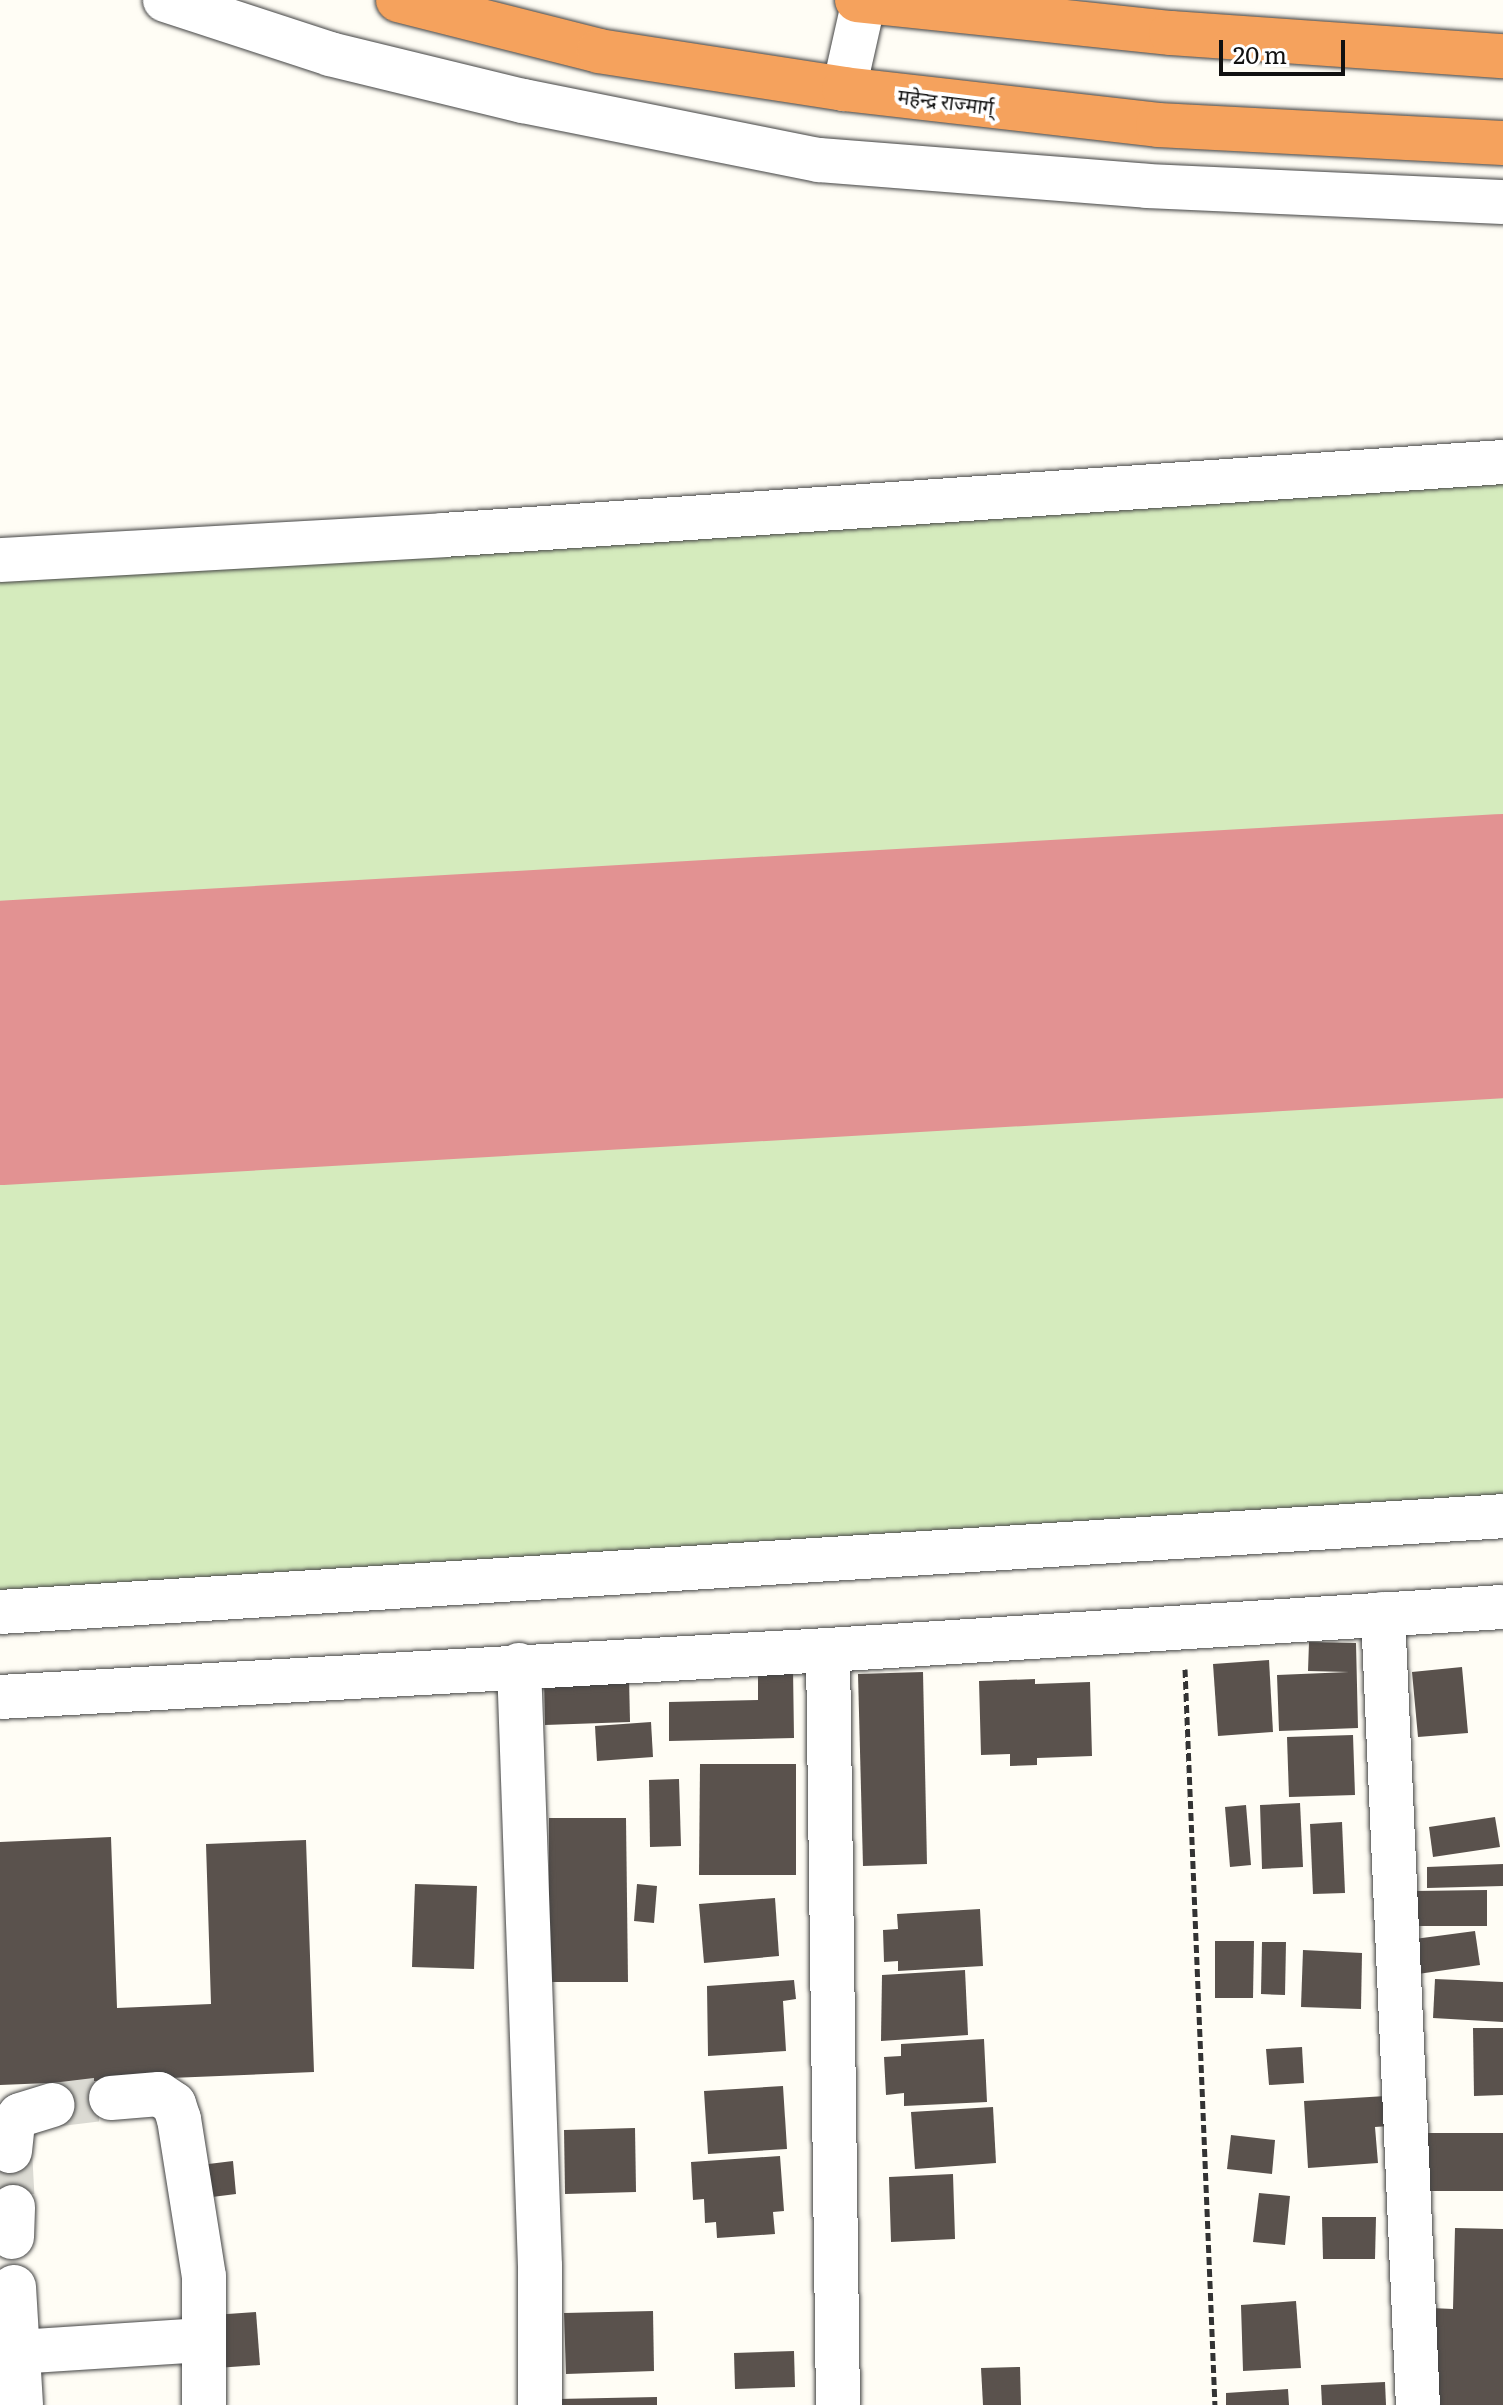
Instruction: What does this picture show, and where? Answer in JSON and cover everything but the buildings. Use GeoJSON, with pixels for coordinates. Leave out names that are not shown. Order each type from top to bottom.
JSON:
{"type":"FeatureCollection","features":[{"type":"Feature","properties":{"kind":"highway","name":"महेन्द्र राज्मार्ग्"},"geometry":{"type":"LineString","coordinates":[[398,0],[599,51],[844,89],[1158,125],[1503,143]]}},
{"type":"Feature","properties":{"kind":"highway"},"geometry":{"type":"LineString","coordinates":[[857,0],[1171,33],[1503,56]]}},
{"type":"Feature","properties":{"kind":"street"},"geometry":{"type":"LineString","coordinates":[[165,0],[330,54],[819,160],[1147,186],[1503,202]]}},
{"type":"Feature","properties":{"kind":"street"},"geometry":{"type":"LineString","coordinates":[[844,89],[864,0]]}},
{"type":"Feature","properties":{"kind":"street"},"geometry":{"type":"LineString","coordinates":[[0,560],[472,533],[1503,462]]}},
{"type":"Feature","properties":{"kind":"street"},"geometry":{"type":"LineString","coordinates":[[0,1612],[1503,1516]]}},
{"type":"Feature","properties":{"kind":"street"},"geometry":{"type":"LineString","coordinates":[[0,1697],[519,1665],[828,1650],[1184,1624],[1503,1607]]}},
{"type":"Feature","properties":{"kind":"street"},"geometry":{"type":"LineString","coordinates":[[1383,1614],[1418,2405]]}},
{"type":"Feature","properties":{"kind":"street"},"geometry":{"type":"LineString","coordinates":[[828,1650],[838,2405]]}},
{"type":"Feature","properties":{"kind":"street"},"geometry":{"type":"LineString","coordinates":[[519,1665],[540,2266],[540,2405]]}},
{"type":"Feature","properties":{"kind":"street"},"geometry":{"type":"LineString","coordinates":[[111,2098],[159,2094],[174,2104],[204,2276],[204,2405]]}},
{"type":"Feature","properties":{"kind":"street"},"geometry":{"type":"LineString","coordinates":[[10,2151],[13,2124],[20,2115],[53,2105]]}},
{"type":"Feature","properties":{"kind":"street"},"geometry":{"type":"LineString","coordinates":[[14,2287],[21,2405]]}},
{"type":"Feature","properties":{"kind":"street"},"geometry":{"type":"LineString","coordinates":[[18,2352],[204,2340]]}},
{"type":"Feature","properties":{"kind":"path"},"geometry":{"type":"LineString","coordinates":[[1184,1624],[1215,2405]]}},
{"type":"Feature","properties":{"kind":"green space"},"geometry":{"type":"Polygon","coordinates":[[[1503,482],[1503,880],[0,968],[0,575],[1503,482]]]}},
{"type":"Feature","properties":{"kind":"green space"},"geometry":{"type":"Polygon","coordinates":[[[1503,1067],[1503,1503],[0,1594],[0,1156],[1503,1067]]]}},
{"type":"Feature","properties":{"kind":"runway"},"geometry":{"type":"LineString","coordinates":[[0,1043],[1503,956]]}},
{"type":"Feature","properties":{"kind":"tunnel"},"geometry":{"type":"LineString","coordinates":[[53,2105],[111,2098]]}},
{"type":"Feature","properties":{"kind":"tunnel"},"geometry":{"type":"LineString","coordinates":[[10,2151],[13,2207]]}}]}
